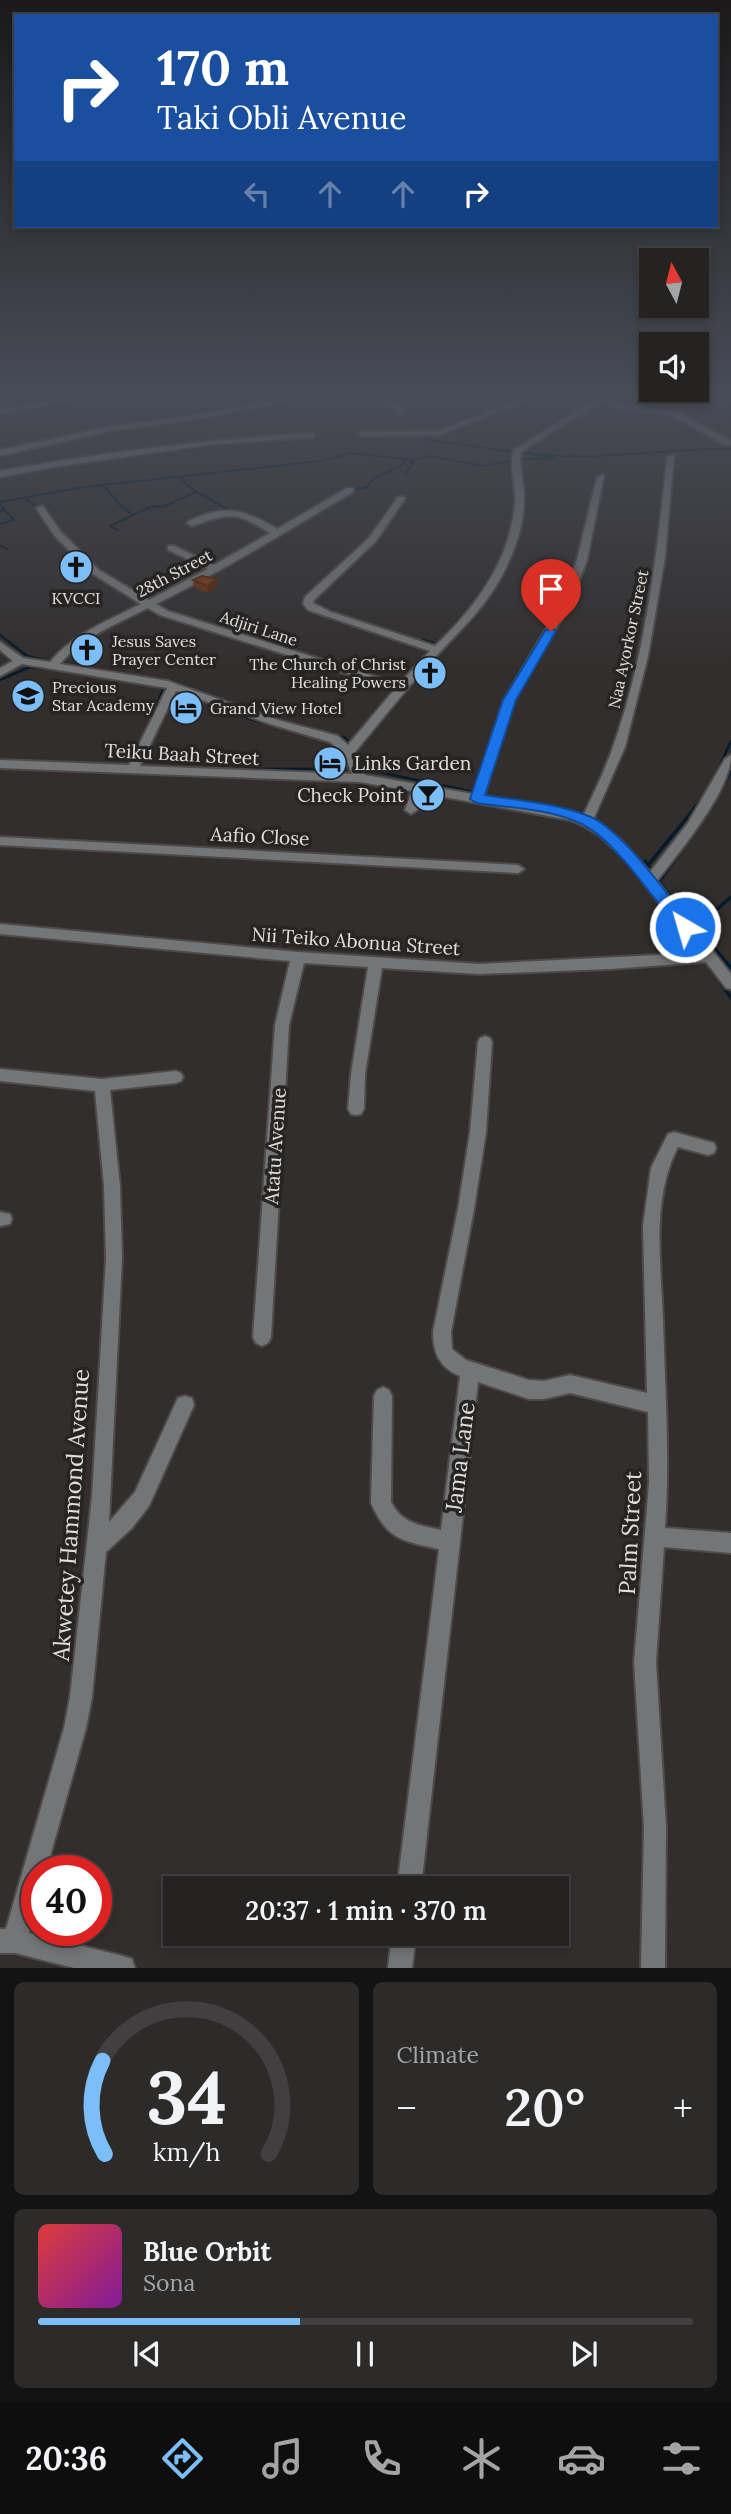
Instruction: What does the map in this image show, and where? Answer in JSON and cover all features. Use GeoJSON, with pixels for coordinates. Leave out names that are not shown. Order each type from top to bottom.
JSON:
{"type":"FeatureCollection","features":[{"type":"Feature","properties":{"kind":"street"},"geometry":{"type":"LineString","coordinates":[[349,752],[401,688],[469,618],[491,588],[514,538],[521,511],[519,486]]}},
{"type":"Feature","properties":{"kind":"street"},"geometry":{"type":"LineString","coordinates":[[477,799],[509,700],[564,607],[578,572],[599,486]]}},
{"type":"Feature","properties":{"kind":"street","name":"Naa Ayorkor Street"},"geometry":{"type":"LineString","coordinates":[[587,821],[625,728],[635,689],[664,535],[668,486]]}},
{"type":"Feature","properties":{"kind":"street","name":"28th Street"},"geometry":{"type":"LineString","coordinates":[[53,665],[83,638],[215,569],[350,490]]}},
{"type":"Feature","properties":{"kind":"street"},"geometry":{"type":"LineString","coordinates":[[401,499],[372,540],[309,599],[308,604],[327,614],[437,650]]}},
{"type":"Feature","properties":{"kind":"street","name":"Adjiri Lane"},"geometry":{"type":"LineString","coordinates":[[40,508],[58,534],[96,572],[164,613],[401,688]]}},
{"type":"Feature","properties":{"kind":"street"},"geometry":{"type":"LineString","coordinates":[[192,523],[222,510],[243,516],[277,533]]}},
{"type":"Feature","properties":{"kind":"street"},"geometry":{"type":"LineString","coordinates":[[172,548],[215,569]]}},
{"type":"Feature","properties":{"kind":"street"},"geometry":{"type":"LineString","coordinates":[[0,645],[20,661],[173,686],[274,722],[334,739],[349,752],[360,778]]}},
{"type":"Feature","properties":{"kind":"street"},"geometry":{"type":"LineString","coordinates":[[0,673],[20,661]]}},
{"type":"Feature","properties":{"kind":"street"},"geometry":{"type":"LineString","coordinates":[[133,768],[173,686]]}},
{"type":"Feature","properties":{"kind":"street"},"geometry":{"type":"LineString","coordinates":[[650,881],[693,825],[731,760]]}},
{"type":"Feature","properties":{"kind":"street","name":"Teiku Baah Street"},"geometry":{"type":"LineString","coordinates":[[1,764],[360,778],[558,811],[587,821],[612,839],[650,881],[731,984]]}},
{"type":"Feature","properties":{"kind":"street"},"geometry":{"type":"LineString","coordinates":[[411,810],[419,787]]}},
{"type":"Feature","properties":{"kind":"street","name":"Aafio Close"},"geometry":{"type":"LineString","coordinates":[[0,841],[518,869]]}},
{"type":"Feature","properties":{"kind":"street","name":"Nii Teiko Abonua Street"},"geometry":{"type":"LineString","coordinates":[[0,929],[298,957],[492,968],[731,960]]}},
{"type":"Feature","properties":{"kind":"street","name":"Atatu Avenue"},"geometry":{"type":"LineString","coordinates":[[261,1337],[282,1025],[298,957]]}},
{"type":"Feature","properties":{"kind":"street"},"geometry":{"type":"LineString","coordinates":[[356,1109],[358,1074],[376,963]]}},
{"type":"Feature","properties":{"kind":"street"},"geometry":{"type":"LineString","coordinates":[[485,1042],[478,1132],[440,1344],[444,1355],[470,1372],[499,1378],[531,1390],[559,1389],[570,1384],[657,1405]]}},
{"type":"Feature","properties":{"kind":"street"},"geometry":{"type":"LineString","coordinates":[[0,1075],[102,1085],[176,1077]]}},
{"type":"Feature","properties":{"kind":"street","name":"Akwetey Hammond Avenue"},"geometry":{"type":"LineString","coordinates":[[8,1941],[75,1728],[81,1697],[102,1497],[114,1258],[113,1186],[102,1085]]}},
{"type":"Feature","properties":{"kind":"street","name":"Palm Street"},"geometry":{"type":"LineString","coordinates":[[653,1968],[655,1827],[645,1662],[657,1537],[659,1483],[651,1226],[659,1168],[674,1139],[708,1148]]}},
{"type":"Feature","properties":{"kind":"street","name":"Jama Lane"},"geometry":{"type":"LineString","coordinates":[[410,1876],[470,1372]]}},
{"type":"Feature","properties":{"kind":"street"},"geometry":{"type":"LineString","coordinates":[[383,1396],[381,1503],[389,1523],[397,1528],[448,1541]]}},
{"type":"Feature","properties":{"kind":"street"},"geometry":{"type":"LineString","coordinates":[[96,1548],[142,1499],[185,1405]]}},
{"type":"Feature","properties":{"kind":"street"},"geometry":{"type":"LineString","coordinates":[[657,1537],[731,1543]]}},
{"type":"Feature","properties":{"kind":"street"},"geometry":{"type":"LineString","coordinates":[[8,1941],[123,1968]]}},
{"type":"Feature","properties":{"kind":"street"},"geometry":{"type":"LineString","coordinates":[[400,1968],[403,1946]]}},
{"type":"Feature","properties":{"kind":"building"},"geometry":{"type":"Polygon","coordinates":[[[202,576],[217,579],[207,586],[193,580],[202,576]]]}},
{"type":"Feature","properties":{"kind":"building"},"geometry":{"type":"Polygon","coordinates":[[[428,668],[438,671],[428,683],[417,680],[428,668]]]}},
{"type":"Feature","properties":{"kind":"building"},"geometry":{"type":"Polygon","coordinates":[[[682,918],[690,929],[674,931],[668,922],[682,918]]]}},
{"type":"Feature","properties":{"kind":"waterway"},"geometry":{"type":"LineString","coordinates":[[0,502],[95,486]]}},
{"type":"Feature","properties":{"kind":"waterway"},"geometry":{"type":"LineString","coordinates":[[104,486],[133,515]]}},
{"type":"Feature","properties":{"kind":"waterway"},"geometry":{"type":"LineString","coordinates":[[188,486],[195,491]]}},
{"type":"Feature","properties":{"kind":"waterway"},"geometry":{"type":"LineString","coordinates":[[351,490],[368,486]]}},
{"type":"Feature","properties":{"kind":"waterway"},"geometry":{"type":"LineString","coordinates":[[133,515],[153,506],[163,507],[195,491]]}},
{"type":"Feature","properties":{"kind":"waterway"},"geometry":{"type":"LineString","coordinates":[[195,491],[233,512]]}},
{"type":"Feature","properties":{"kind":"waterway"},"geometry":{"type":"LineString","coordinates":[[25,498],[40,510]]}},
{"type":"Feature","properties":{"kind":"waterway"},"geometry":{"type":"LineString","coordinates":[[0,504],[4,510]]}},
{"type":"Feature","properties":{"kind":"waterway"},"geometry":{"type":"LineString","coordinates":[[0,511],[4,510]]}},
{"type":"Feature","properties":{"kind":"waterway"},"geometry":{"type":"LineString","coordinates":[[0,524],[14,520],[4,510]]}},
{"type":"Feature","properties":{"kind":"waterway"},"geometry":{"type":"LineString","coordinates":[[118,530],[110,526],[133,515]]}},
{"type":"Feature","properties":{"kind":"waterway"},"geometry":{"type":"LineString","coordinates":[[58,528],[79,550]]}},
{"type":"Feature","properties":{"kind":"waterway"},"geometry":{"type":"LineString","coordinates":[[486,584],[497,566],[510,531]]}},
{"type":"Feature","properties":{"kind":"waterway"},"geometry":{"type":"LineString","coordinates":[[0,545],[7,549]]}},
{"type":"Feature","properties":{"kind":"waterway"},"geometry":{"type":"LineString","coordinates":[[381,706],[473,604],[487,582]]}},
{"type":"Feature","properties":{"kind":"waterway"},"geometry":{"type":"LineString","coordinates":[[0,635],[27,656],[49,661]]}},
{"type":"Feature","properties":{"kind":"waterway"},"geometry":{"type":"LineString","coordinates":[[423,640],[436,644]]}},
{"type":"Feature","properties":{"kind":"waterway"},"geometry":{"type":"LineString","coordinates":[[0,650],[10,659],[10,663],[0,671]]}},
{"type":"Feature","properties":{"kind":"waterway"},"geometry":{"type":"LineString","coordinates":[[61,663],[171,681],[268,716]]}},
{"type":"Feature","properties":{"kind":"waterway"},"geometry":{"type":"LineString","coordinates":[[0,680],[30,667],[51,669]]}},
{"type":"Feature","properties":{"kind":"waterway"},"geometry":{"type":"LineString","coordinates":[[366,680],[393,690]]}},
{"type":"Feature","properties":{"kind":"waterway"},"geometry":{"type":"LineString","coordinates":[[157,704],[164,688]]}},
{"type":"Feature","properties":{"kind":"waterway"},"geometry":{"type":"LineString","coordinates":[[164,688],[195,698]]}},
{"type":"Feature","properties":{"kind":"waterway"},"geometry":{"type":"LineString","coordinates":[[222,707],[250,719],[294,731]]}},
{"type":"Feature","properties":{"kind":"waterway"},"geometry":{"type":"LineString","coordinates":[[271,717],[345,738],[352,744]]}},
{"type":"Feature","properties":{"kind":"waterway"},"geometry":{"type":"LineString","coordinates":[[716,774],[731,741]]}},
{"type":"Feature","properties":{"kind":"waterway"},"geometry":{"type":"LineString","coordinates":[[359,754],[367,765],[379,772],[474,792]]}},
{"type":"Feature","properties":{"kind":"waterway"},"geometry":{"type":"LineString","coordinates":[[252,769],[341,769],[346,765],[347,759]]}},
{"type":"Feature","properties":{"kind":"waterway"},"geometry":{"type":"LineString","coordinates":[[707,812],[731,772]]}},
{"type":"Feature","properties":{"kind":"waterway"},"geometry":{"type":"LineString","coordinates":[[684,821],[706,793]]}},
{"type":"Feature","properties":{"kind":"waterway"},"geometry":{"type":"LineString","coordinates":[[648,865],[686,819]]}},
{"type":"Feature","properties":{"kind":"waterway"},"geometry":{"type":"LineString","coordinates":[[660,880],[677,856]]}},
{"type":"Feature","properties":{"kind":"waterway"},"geometry":{"type":"LineString","coordinates":[[645,861],[663,887],[731,968]]}},
{"type":"Feature","properties":{"kind":"waterway"},"geometry":{"type":"LineString","coordinates":[[654,897],[669,915]]}},
{"type":"Feature","properties":{"kind":"waterway"},"geometry":{"type":"LineString","coordinates":[[700,930],[708,917],[731,897]]}},
{"type":"Feature","properties":{"kind":"waterway"},"geometry":{"type":"LineString","coordinates":[[685,939],[698,954]]}},
{"type":"Feature","properties":{"kind":"waterway"},"geometry":{"type":"LineString","coordinates":[[719,979],[731,998]]}},
{"type":"Feature","properties":{"kind":"place","name":"KVCCI"},"geometry":{"type":"Point","coordinates":[76,567]}},
{"type":"Feature","properties":{"kind":"place","name":"Jesus Saves Prayer Center"},"geometry":{"type":"Point","coordinates":[87,650]}},
{"type":"Feature","properties":{"kind":"place","name":"The Church of Christ Healing Powers"},"geometry":{"type":"Point","coordinates":[430,673]}},
{"type":"Feature","properties":{"kind":"place","name":"Precious Star Academy"},"geometry":{"type":"Point","coordinates":[28,696]}},
{"type":"Feature","properties":{"kind":"place","name":"Grand View Hotel"},"geometry":{"type":"Point","coordinates":[186,708]}},
{"type":"Feature","properties":{"kind":"place","name":"Links Garden"},"geometry":{"type":"Point","coordinates":[330,763]}},
{"type":"Feature","properties":{"kind":"place","name":"Check Point"},"geometry":{"type":"Point","coordinates":[428,795]}},
{"type":"Feature","properties":{"kind":"route"},"geometry":{"type":"LineString","coordinates":[[551,631],[509,700],[477,799],[558,811],[599,828],[650,881],[685,927]]}}]}
